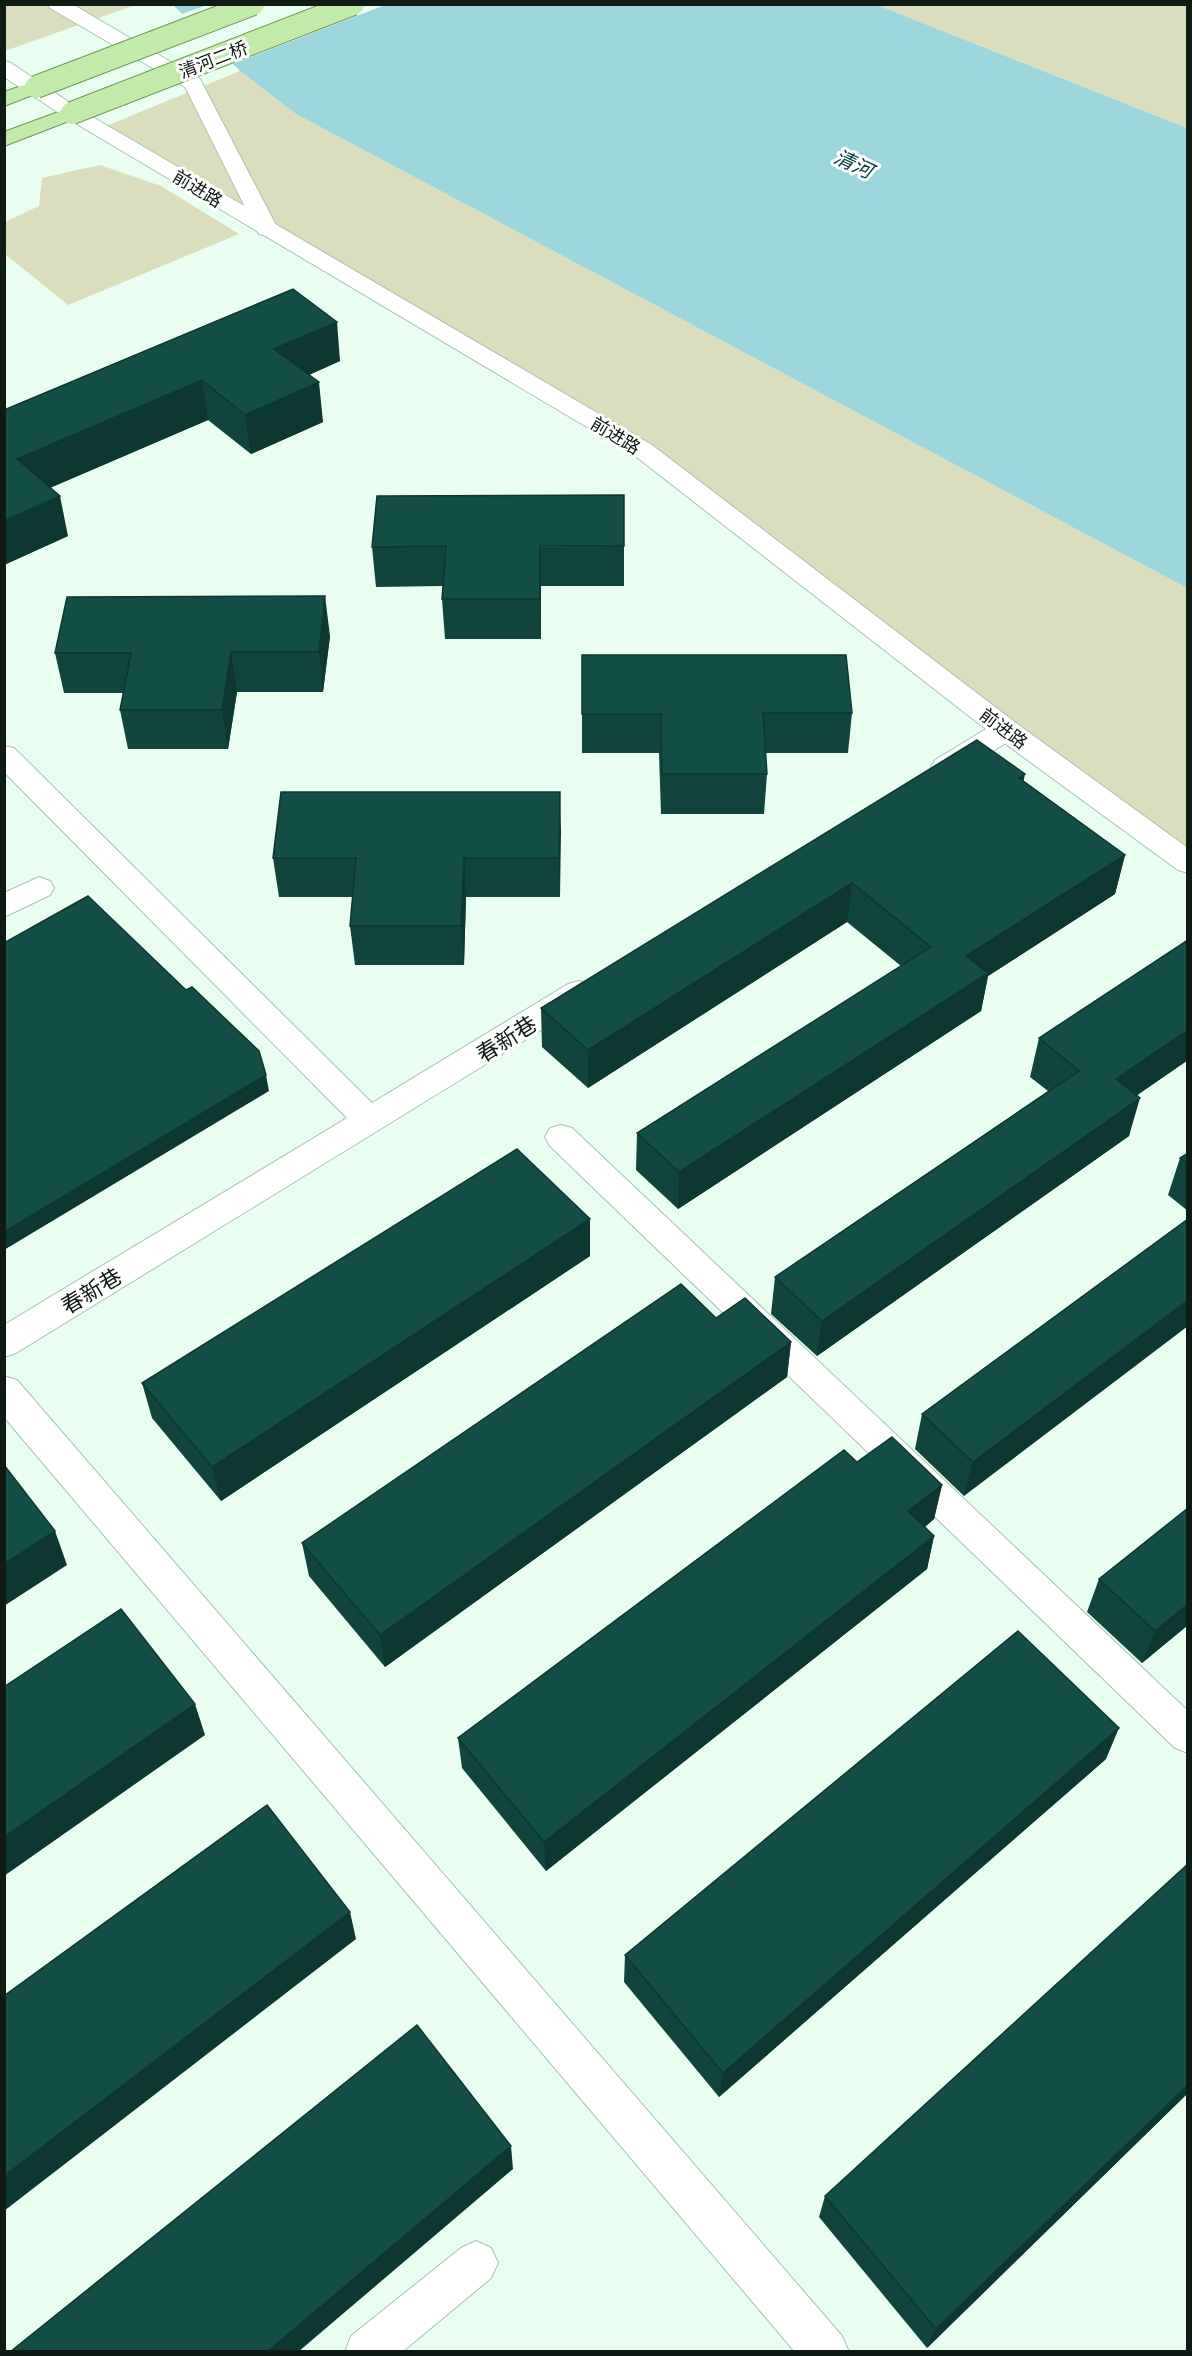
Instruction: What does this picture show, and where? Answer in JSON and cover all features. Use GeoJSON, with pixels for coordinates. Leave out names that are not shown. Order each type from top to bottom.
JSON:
{"type":"FeatureCollection","features":[{"type":"Feature","properties":{"kind":"main road","name":"清河二桥"},"geometry":{"type":"LineString","coordinates":[[4,100],[253,4]]}},
{"type":"Feature","properties":{"kind":"main road","name":"清河二桥"},"geometry":{"type":"LineString","coordinates":[[4,140],[353,4]]}},
{"type":"Feature","properties":{"kind":"street"},"geometry":{"type":"LineString","coordinates":[[57,4],[193,83],[267,229]]}},
{"type":"Feature","properties":{"kind":"street","name":"前进路"},"geometry":{"type":"LineString","coordinates":[[4,67],[72,113],[643,450],[1006,730],[1188,863]]}},
{"type":"Feature","properties":{"kind":"street"},"geometry":{"type":"LineString","coordinates":[[924,780],[1006,730]]}},
{"type":"Feature","properties":{"kind":"street"},"geometry":{"type":"LineString","coordinates":[[4,755],[370,1121]]}},
{"type":"Feature","properties":{"kind":"street"},"geometry":{"type":"LineString","coordinates":[[4,906],[39,888]]}},
{"type":"Feature","properties":{"kind":"street","name":"春新巷"},"geometry":{"type":"LineString","coordinates":[[4,1343],[600,979]]}},
{"type":"Feature","properties":{"kind":"street"},"geometry":{"type":"LineString","coordinates":[[4,1391],[826,2352]]}},
{"type":"Feature","properties":{"kind":"lane"},"geometry":{"type":"LineString","coordinates":[[561,1137],[1188,1736]]}},
{"type":"Feature","properties":{"kind":"lane"},"geometry":{"type":"LineString","coordinates":[[367,2352],[476,2263]]}},
{"type":"Feature","properties":{"kind":"green space"},"geometry":{"type":"Polygon","coordinates":[[[5,4],[135,5],[5,51],[5,4]]]}},
{"type":"Feature","properties":{"kind":"green space"},"geometry":{"type":"Polygon","coordinates":[[[877,5],[1187,5],[1187,128],[877,5]]]}},
{"type":"Feature","properties":{"kind":"green space"},"geometry":{"type":"Polygon","coordinates":[[[240,71],[296,114],[1187,588],[1187,863],[643,450],[99,129],[240,71]]]}},
{"type":"Feature","properties":{"kind":"green space"},"geometry":{"type":"Polygon","coordinates":[[[100,165],[161,186],[239,234],[68,305],[5,254],[5,222],[39,206],[42,178],[100,165]]]}},
{"type":"Feature","properties":{"kind":"water","name":"清河"},"geometry":{"type":"Polygon","coordinates":[[[173,5],[877,5],[1187,128],[1187,588],[296,114],[240,71],[173,5]]]}},
{"type":"Feature","properties":{"kind":"pier"},"geometry":{"type":"Polygon","coordinates":[[[207,5],[385,5],[230,65],[179,15],[207,5]]]}},
{"type":"Feature","properties":{"kind":"building"},"geometry":{"type":"Polygon","coordinates":[[[293,289],[337,322],[274,349],[319,382],[245,415],[202,380],[17,459],[60,496],[4,521],[4,410],[293,289]]]}},
{"type":"Feature","properties":{"kind":"building"},"geometry":{"type":"Polygon","coordinates":[[[624,495],[624,546],[540,546],[540,599],[442,599],[446,546],[372,547],[377,496],[624,495]]]}},
{"type":"Feature","properties":{"kind":"building"},"geometry":{"type":"Polygon","coordinates":[[[325,596],[319,652],[231,652],[222,710],[120,710],[131,653],[55,653],[67,597],[325,596]]]}},
{"type":"Feature","properties":{"kind":"building"},"geometry":{"type":"Polygon","coordinates":[[[582,655],[846,655],[852,713],[763,713],[767,774],[662,774],[661,714],[582,714],[582,655]]]}},
{"type":"Feature","properties":{"kind":"building"},"geometry":{"type":"Polygon","coordinates":[[[977,740],[1025,774],[1019,778],[1125,855],[966,956],[988,973],[679,1172],[637,1133],[931,947],[852,883],[588,1050],[541,1008],[977,740]]]}},
{"type":"Feature","properties":{"kind":"building"},"geometry":{"type":"Polygon","coordinates":[[[281,792],[560,792],[559,858],[464,858],[461,926],[350,926],[356,858],[273,858],[281,792]]]}},
{"type":"Feature","properties":{"kind":"building"},"geometry":{"type":"Polygon","coordinates":[[[88,896],[186,990],[192,987],[259,1051],[266,1075],[4,1232],[4,943],[88,896]]]}},
{"type":"Feature","properties":{"kind":"building"},"geometry":{"type":"Polygon","coordinates":[[[1188,940],[1188,1030],[1116,1079],[1140,1098],[822,1321],[775,1277],[1079,1071],[1039,1038],[1188,940]]]}},
{"type":"Feature","properties":{"kind":"building"},"geometry":{"type":"Polygon","coordinates":[[[517,1149],[590,1219],[212,1467],[142,1383],[517,1149]]]}},
{"type":"Feature","properties":{"kind":"building"},"geometry":{"type":"Polygon","coordinates":[[[1188,1153],[1188,1164],[1180,1158],[1188,1153]]]}},
{"type":"Feature","properties":{"kind":"building"},"geometry":{"type":"Polygon","coordinates":[[[1188,1219],[1188,1300],[973,1462],[922,1414],[1188,1219]]]}},
{"type":"Feature","properties":{"kind":"building"},"geometry":{"type":"Polygon","coordinates":[[[681,1284],[716,1318],[745,1298],[791,1342],[380,1635],[302,1543],[681,1284]]]}},
{"type":"Feature","properties":{"kind":"building"},"geometry":{"type":"Polygon","coordinates":[[[892,1437],[942,1485],[908,1511],[934,1536],[544,1842],[458,1738],[844,1450],[857,1462],[892,1437]]]}},
{"type":"Feature","properties":{"kind":"building"},"geometry":{"type":"Polygon","coordinates":[[[4,1465],[55,1531],[4,1564],[4,1465]]]}},
{"type":"Feature","properties":{"kind":"building"},"geometry":{"type":"Polygon","coordinates":[[[1188,1508],[1188,1604],[1155,1631],[1099,1579],[1188,1508]]]}},
{"type":"Feature","properties":{"kind":"building"},"geometry":{"type":"Polygon","coordinates":[[[121,1609],[195,1704],[4,1837],[4,1687],[121,1609]]]}},
{"type":"Feature","properties":{"kind":"building"},"geometry":{"type":"Polygon","coordinates":[[[1018,1631],[1119,1728],[723,2073],[625,1955],[1018,1631]]]}},
{"type":"Feature","properties":{"kind":"building"},"geometry":{"type":"Polygon","coordinates":[[[267,1805],[350,1912],[4,2176],[4,1996],[267,1805]]]}},
{"type":"Feature","properties":{"kind":"building"},"geometry":{"type":"Polygon","coordinates":[[[1188,1864],[1188,2085],[936,2329],[825,2196],[1188,1864]]]}},
{"type":"Feature","properties":{"kind":"building"},"geometry":{"type":"Polygon","coordinates":[[[417,2025],[511,2146],[267,2352],[10,2352],[417,2025]]]}}]}
